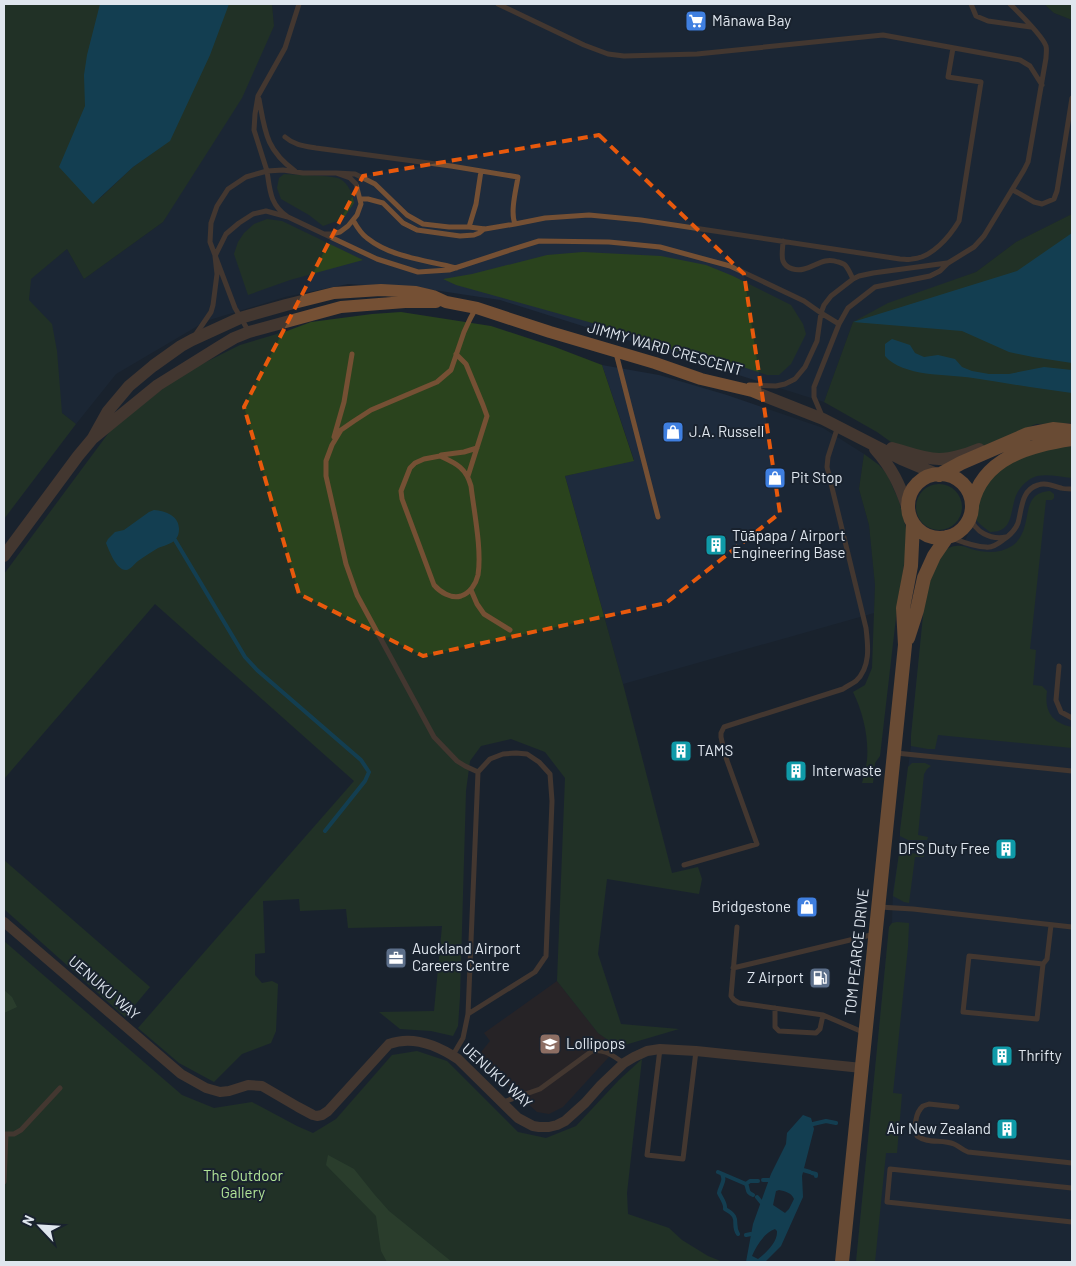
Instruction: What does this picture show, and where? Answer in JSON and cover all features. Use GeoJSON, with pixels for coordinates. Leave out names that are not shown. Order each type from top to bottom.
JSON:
{"type":"FeatureCollection","features":[{"type":"Feature","properties":{"kind":"main road"},"geometry":{"type":"LineString","coordinates":[[939,475],[961,463],[1028,434],[1053,429],[1072,431]]}},
{"type":"Feature","properties":{"kind":"main road"},"geometry":{"type":"LineString","coordinates":[[971,512],[970,497],[966,488],[958,480],[949,476],[929,477],[920,482],[913,490],[909,499],[908,509],[913,524],[917,529],[926,535],[936,538],[948,537],[958,533],[965,526],[971,512],[974,495],[988,472],[995,466],[1004,459],[1027,450],[1052,442],[1072,439]]}},
{"type":"Feature","properties":{"kind":"main road","name":"TOM PEARCE DRIVE"},"geometry":{"type":"LineString","coordinates":[[842,1262],[905,645],[903,608],[911,566],[913,524]]}},
{"type":"Feature","properties":{"kind":"main road","name":"TOM PEARCE DRIVE"},"geometry":{"type":"LineString","coordinates":[[905,645],[917,610],[924,578],[934,556],[948,537]]}},
{"type":"Feature","properties":{"kind":"street","name":"JIMMY WARD CRESCENT"},"geometry":{"type":"LineString","coordinates":[[4,556],[93,438],[108,411],[129,386],[152,366],[181,346],[240,318],[334,293],[381,290],[416,292],[446,302]]}},
{"type":"Feature","properties":{"kind":"street","name":"JIMMY WARD CRESCENT"},"geometry":{"type":"LineString","coordinates":[[93,438],[158,385],[219,346],[249,332],[341,308],[405,302],[446,302],[477,308],[701,379],[752,391],[839,426],[901,460],[939,475]]}},
{"type":"Feature","properties":{"kind":"street"},"geometry":{"type":"LineString","coordinates":[[870,443],[941,460],[957,457],[997,442],[1028,434]]}},
{"type":"Feature","properties":{"kind":"street","name":"JIMMY WARD CRESCENT"},"geometry":{"type":"LineString","coordinates":[[870,443],[895,475],[908,509]]}},
{"type":"Feature","properties":{"kind":"street","name":"UENUKU WAY"},"geometry":{"type":"LineString","coordinates":[[4,922],[168,1064],[193,1081],[220,1092],[248,1086],[262,1086],[298,1108],[317,1116],[328,1111],[389,1044],[396,1041],[417,1041],[431,1044],[453,1055],[518,1118],[533,1126],[549,1127],[565,1122],[624,1063],[647,1051],[660,1048],[862,1068]]}},
{"type":"Feature","properties":{"kind":"lane"},"geometry":{"type":"LineString","coordinates":[[300,4],[285,48],[258,96],[254,114],[254,130],[267,171],[274,204],[280,212],[288,217],[376,259],[418,272],[449,270],[539,241],[608,242],[660,247],[730,266],[804,301],[840,324]]}},
{"type":"Feature","properties":{"kind":"lane"},"geometry":{"type":"LineString","coordinates":[[498,4],[584,45],[608,54],[624,56],[697,54],[883,35],[1020,60],[1030,66],[1042,85]]}},
{"type":"Feature","properties":{"kind":"lane"},"geometry":{"type":"LineString","coordinates":[[970,4],[976,16],[988,21],[1032,27]]}},
{"type":"Feature","properties":{"kind":"lane"},"geometry":{"type":"LineString","coordinates":[[823,419],[814,397],[814,387],[848,308],[875,287],[930,276],[974,247],[984,236],[1024,170],[1030,154],[1046,58],[1046,46],[1032,27],[1010,4]]}},
{"type":"Feature","properties":{"kind":"lane"},"geometry":{"type":"LineString","coordinates":[[249,332],[230,296],[210,242],[211,223],[216,206],[228,189],[239,180],[267,171],[283,170],[302,173],[336,172],[355,174],[375,184],[407,215],[422,224],[485,229],[545,218],[590,215],[641,220],[900,258],[914,259],[927,254],[952,234],[959,221],[981,82],[948,77],[953,48]]}},
{"type":"Feature","properties":{"kind":"lane"},"geometry":{"type":"LineString","coordinates":[[258,96],[268,142],[272,149],[296,172]]}},
{"type":"Feature","properties":{"kind":"lane"},"geometry":{"type":"LineString","coordinates":[[1012,190],[1034,202],[1042,204],[1054,199],[1072,98]]}},
{"type":"Feature","properties":{"kind":"lane"},"geometry":{"type":"LineString","coordinates":[[285,137],[290,142],[297,144],[518,177],[513,212],[515,224]]}},
{"type":"Feature","properties":{"kind":"lane"},"geometry":{"type":"LineString","coordinates":[[469,227],[476,204],[482,171]]}},
{"type":"Feature","properties":{"kind":"lane"},"geometry":{"type":"LineString","coordinates":[[324,234],[340,232],[348,226],[357,215],[361,204],[356,184],[350,178],[336,172]]}},
{"type":"Feature","properties":{"kind":"lane"},"geometry":{"type":"LineString","coordinates":[[361,199],[368,199],[383,204],[403,223],[417,230],[460,236],[474,235],[485,229]]}},
{"type":"Feature","properties":{"kind":"lane"},"geometry":{"type":"LineString","coordinates":[[192,340],[211,312],[217,274],[215,256],[226,234],[252,214],[266,211],[288,217]]}},
{"type":"Feature","properties":{"kind":"lane"},"geometry":{"type":"LineString","coordinates":[[353,220],[358,229],[367,238],[387,250],[456,268]]}},
{"type":"Feature","properties":{"kind":"lane"},"geometry":{"type":"LineString","coordinates":[[783,241],[783,262],[788,267],[797,270],[805,269],[823,261],[836,261],[845,264],[853,278]]}},
{"type":"Feature","properties":{"kind":"lane"},"geometry":{"type":"LineString","coordinates":[[724,384],[776,386],[795,379],[805,367],[817,341],[824,305],[830,296],[853,278],[873,273],[948,263]]}},
{"type":"Feature","properties":{"kind":"lane"},"geometry":{"type":"LineString","coordinates":[[332,444],[341,430],[354,421],[372,410],[437,382],[451,370],[470,319],[477,308]]}},
{"type":"Feature","properties":{"kind":"lane"},"geometry":{"type":"LineString","coordinates":[[616,352],[658,517]]}},
{"type":"Feature","properties":{"kind":"lane"},"geometry":{"type":"LineString","coordinates":[[352,354],[344,402],[326,461],[326,476],[346,564],[357,595],[434,736],[457,761],[478,772]]}},
{"type":"Feature","properties":{"kind":"lane"},"geometry":{"type":"LineString","coordinates":[[456,354],[466,364],[487,416],[468,476]]}},
{"type":"Feature","properties":{"kind":"lane"},"geometry":{"type":"LineString","coordinates":[[684,865],[757,844],[725,755],[721,737],[724,727],[843,689],[855,682],[864,670],[868,652],[866,628],[827,467],[829,453],[839,426]]}},
{"type":"Feature","properties":{"kind":"lane"},"geometry":{"type":"LineString","coordinates":[[440,456],[458,464],[468,476],[471,486],[479,554],[478,577],[471,590],[453,597],[438,590],[434,585],[402,499],[401,491],[410,468],[415,463],[440,456],[477,448]]}},
{"type":"Feature","properties":{"kind":"lane"},"geometry":{"type":"LineString","coordinates":[[948,537],[976,546],[988,547],[999,543],[1013,532],[1018,523],[1023,499],[1032,488],[1044,484],[1072,489]]}},
{"type":"Feature","properties":{"kind":"lane"},"geometry":{"type":"LineString","coordinates":[[971,512],[974,526],[984,534],[1002,538],[1008,536]]}},
{"type":"Feature","properties":{"kind":"lane"},"geometry":{"type":"LineString","coordinates":[[471,590],[484,614],[510,630]]}},
{"type":"Feature","properties":{"kind":"lane"},"geometry":{"type":"LineString","coordinates":[[1059,666],[1056,700],[1061,712],[1072,718]]}},
{"type":"Feature","properties":{"kind":"lane"},"geometry":{"type":"LineString","coordinates":[[894,752],[1072,771]]}},
{"type":"Feature","properties":{"kind":"lane"},"geometry":{"type":"LineString","coordinates":[[453,1055],[463,1038],[468,1014],[478,772],[490,759],[503,754],[527,754],[539,762],[550,774],[552,800],[546,956],[535,972],[468,1014]]}},
{"type":"Feature","properties":{"kind":"lane"},"geometry":{"type":"LineString","coordinates":[[878,907],[913,909],[1072,927]]}},
{"type":"Feature","properties":{"kind":"lane"},"geometry":{"type":"LineString","coordinates":[[1043,964],[969,956],[964,1012],[1037,1019],[1043,964],[1047,960],[1051,925]]}},
{"type":"Feature","properties":{"kind":"lane"},"geometry":{"type":"LineString","coordinates":[[737,927],[731,996],[734,1000],[739,1003],[823,1015],[865,1033]]}},
{"type":"Feature","properties":{"kind":"lane"},"geometry":{"type":"LineString","coordinates":[[733,968],[875,934]]}},
{"type":"Feature","properties":{"kind":"lane"},"geometry":{"type":"LineString","coordinates":[[775,1008],[775,1028],[779,1031],[816,1033],[820,1029],[823,1015]]}},
{"type":"Feature","properties":{"kind":"lane"},"geometry":{"type":"LineString","coordinates":[[660,1048],[648,1155],[683,1159],[696,1051]]}},
{"type":"Feature","properties":{"kind":"lane"},"geometry":{"type":"LineString","coordinates":[[502,1102],[540,1090],[592,1051],[603,1051],[624,1063]]}},
{"type":"Feature","properties":{"kind":"lane"},"geometry":{"type":"LineString","coordinates":[[4,1182],[5,1134],[14,1134],[21,1130],[60,1088]]}},
{"type":"Feature","properties":{"kind":"lane"},"geometry":{"type":"LineString","coordinates":[[958,1107],[929,1104],[923,1106],[917,1114],[915,1130],[917,1136],[924,1140],[955,1144],[968,1152],[1072,1164]]}},
{"type":"Feature","properties":{"kind":"lane"},"geometry":{"type":"LineString","coordinates":[[1072,1188],[890,1169],[886,1202],[1072,1222]]}},
{"type":"Feature","properties":{"kind":"highlighted area"},"geometry":{"type":"Polygon","coordinates":[[[599,135],[744,274],[780,513],[666,603],[423,656],[299,594],[244,407],[363,176],[599,135]]]}},
{"type":"Feature","properties":{"kind":"shaded area","name":"Mānawa Bay"},"geometry":{"type":"Polygon","coordinates":[[[272,4],[1044,4],[1054,13],[1072,20],[1072,214],[1016,242],[976,272],[853,322],[824,402],[500,300],[427,289],[348,284],[285,297],[206,321],[116,374],[76,424],[62,413],[29,300],[30,279],[67,249],[84,279],[163,222],[274,26],[272,4]]]}},
{"type":"Feature","properties":{"kind":"shaded area"},"geometry":{"type":"Polygon","coordinates":[[[602,365],[659,375],[727,395],[823,428],[864,454],[859,489],[869,525],[875,585],[874,613],[623,684],[565,476],[634,460],[602,365]]]}},
{"type":"Feature","properties":{"kind":"shaded area"},"geometry":{"type":"Polygon","coordinates":[[[1072,446],[1072,1262],[856,1262],[889,927],[892,923],[893,891],[911,746],[925,596],[954,546],[963,546],[976,515],[976,506],[1072,446]]]}},
{"type":"Feature","properties":{"kind":"shaded area","name":"Lollipops"},"geometry":{"type":"Polygon","coordinates":[[[557,981],[598,1033],[618,1047],[563,1107],[549,1114],[537,1112],[477,1057],[490,1041],[484,1033],[557,981]]]}},
{"type":"Feature","properties":{"kind":"green space"},"geometry":{"type":"Polygon","coordinates":[[[4,4],[272,4],[274,26],[242,98],[163,222],[84,279],[67,249],[31,279],[29,300],[52,324],[57,351],[62,413],[76,424],[4,519],[4,4]],[[165,144],[128,164],[98,200],[133,167],[165,144]]]}},
{"type":"Feature","properties":{"kind":"green space"},"geometry":{"type":"Polygon","coordinates":[[[1044,4],[1072,4],[1072,20],[1054,13],[1044,4]]]}},
{"type":"Feature","properties":{"kind":"green space"},"geometry":{"type":"Polygon","coordinates":[[[284,174],[340,179],[350,189],[354,203],[343,219],[323,226],[309,215],[281,199],[277,188],[279,178],[284,174]]]}},
{"type":"Feature","properties":{"kind":"green space"},"geometry":{"type":"Polygon","coordinates":[[[1072,214],[1072,423],[1036,424],[973,450],[933,455],[891,442],[824,402],[853,322],[888,303],[976,272],[1016,242],[1072,214]]]}},
{"type":"Feature","properties":{"kind":"green space"},"geometry":{"type":"Polygon","coordinates":[[[267,219],[282,221],[363,260],[290,280],[248,295],[234,254],[238,242],[244,233],[254,224],[267,219]]]}},
{"type":"Feature","properties":{"kind":"green space"},"geometry":{"type":"Polygon","coordinates":[[[583,252],[661,256],[706,265],[733,276],[791,305],[803,324],[806,334],[791,364],[779,375],[767,375],[719,359],[706,360],[695,357],[654,344],[646,338],[456,285],[443,279],[472,274],[547,255],[583,252]]]}},
{"type":"Feature","properties":{"kind":"green space"},"geometry":{"type":"Polygon","coordinates":[[[401,312],[491,326],[602,365],[634,461],[565,476],[623,684],[672,873],[698,867],[702,879],[699,894],[607,879],[598,954],[621,1024],[679,1029],[618,1047],[598,1033],[557,981],[565,778],[545,752],[511,739],[481,746],[470,761],[466,791],[460,997],[458,1026],[453,1036],[431,1031],[400,1029],[379,1012],[434,1011],[442,926],[348,928],[346,909],[300,911],[299,899],[263,901],[265,953],[255,954],[255,975],[262,983],[272,981],[278,984],[276,1031],[271,1043],[242,1054],[214,1082],[179,1063],[138,1028],[354,781],[155,604],[4,779],[4,574],[110,431],[178,376],[240,345],[311,322],[401,312]]]}},
{"type":"Feature","properties":{"kind":"green space"},"geometry":{"type":"Polygon","coordinates":[[[1072,446],[1072,478],[1041,475],[1029,480],[1017,494],[1008,523],[1002,529],[990,532],[977,521],[976,506],[986,483],[1011,462],[1047,449],[1072,446]]]}},
{"type":"Feature","properties":{"kind":"green space"},"geometry":{"type":"Polygon","coordinates":[[[864,454],[879,465],[887,474],[899,501],[907,532],[880,756],[875,763],[873,783],[862,783],[867,760],[867,743],[860,708],[853,692],[865,685],[872,668],[875,585],[869,525],[859,489],[864,454]]]}},
{"type":"Feature","properties":{"kind":"green space"},"geometry":{"type":"Polygon","coordinates":[[[939,484],[952,488],[958,494],[962,507],[958,520],[952,526],[939,530],[926,526],[920,520],[916,507],[920,494],[926,488],[939,484]]]}},
{"type":"Feature","properties":{"kind":"green space"},"geometry":{"type":"Polygon","coordinates":[[[1050,491],[1054,494],[1054,498],[1046,500],[1030,649],[1036,650],[1033,685],[1042,686],[1047,691],[1048,710],[1051,715],[1059,722],[1072,727],[1072,748],[938,735],[935,749],[911,746],[928,580],[945,550],[951,547],[964,546],[992,552],[1012,546],[1019,539],[1023,531],[1030,505],[1034,498],[1040,493],[1050,491]]]}},
{"type":"Feature","properties":{"kind":"green space"},"geometry":{"type":"Polygon","coordinates":[[[912,763],[925,763],[931,766],[924,774],[918,835],[928,837],[927,840],[908,840],[900,836],[908,767],[912,763]]]}},
{"type":"Feature","properties":{"kind":"green space"},"geometry":{"type":"Polygon","coordinates":[[[904,852],[924,855],[924,857],[915,857],[909,903],[893,896],[899,854],[904,852]]]}},
{"type":"Feature","properties":{"kind":"green space"},"geometry":{"type":"Polygon","coordinates":[[[4,860],[150,987],[125,1017],[4,909],[4,860]]]}},
{"type":"Feature","properties":{"kind":"green space"},"geometry":{"type":"Polygon","coordinates":[[[892,923],[909,923],[893,1093],[902,1094],[897,1153],[886,1153],[875,1262],[856,1262],[889,927],[892,923]]]}},
{"type":"Feature","properties":{"kind":"green space","name":"The Outdoor Gallery"},"geometry":{"type":"Polygon","coordinates":[[[4,941],[182,1095],[214,1108],[252,1102],[313,1133],[336,1119],[392,1055],[417,1051],[447,1061],[518,1132],[546,1138],[576,1126],[619,1080],[642,1059],[627,1193],[628,1214],[669,1228],[682,1240],[708,1256],[723,1262],[4,1262],[4,941]]]}},
{"type":"Feature","properties":{"kind":"green space"},"geometry":{"type":"Polygon","coordinates":[[[4,990],[12,997],[17,1007],[4,1013],[4,990]]]}},
{"type":"Feature","properties":{"kind":"green space"},"geometry":{"type":"Polygon","coordinates":[[[328,1155],[354,1169],[389,1211],[452,1262],[387,1262],[381,1251],[376,1216],[326,1165],[328,1155]]]}},
{"type":"Feature","properties":{"kind":"water"},"geometry":{"type":"Polygon","coordinates":[[[100,4],[229,4],[210,55],[170,141],[133,167],[93,204],[59,167],[85,106],[84,75],[100,4]]]}},
{"type":"Feature","properties":{"kind":"water"},"geometry":{"type":"Polygon","coordinates":[[[1072,233],[1072,363],[1009,352],[962,331],[853,322],[1017,271],[1072,233]]]}},
{"type":"Feature","properties":{"kind":"water"},"geometry":{"type":"Polygon","coordinates":[[[892,339],[910,345],[915,353],[924,357],[938,355],[955,359],[962,367],[989,374],[1009,374],[1044,367],[1072,370],[1072,393],[926,373],[903,368],[885,356],[885,344],[892,339]]]}},
{"type":"Feature","properties":{"kind":"water"},"geometry":{"type":"Polygon","coordinates":[[[154,510],[167,513],[177,521],[179,532],[177,538],[150,553],[129,569],[122,569],[111,555],[106,543],[108,539],[115,532],[124,530],[154,510]]]}},
{"type":"Feature","properties":{"kind":"water"},"geometry":{"type":"Polygon","coordinates":[[[803,1115],[811,1118],[814,1129],[802,1176],[803,1197],[781,1246],[765,1262],[746,1262],[753,1224],[771,1174],[786,1144],[787,1133],[803,1115]],[[779,1190],[776,1191],[773,1205],[785,1213],[794,1199],[790,1194],[779,1190]],[[775,1229],[761,1240],[752,1256],[758,1259],[771,1247],[777,1235],[775,1229]]]}},
{"type":"Feature","properties":{"kind":"waterway"},"geometry":{"type":"LineString","coordinates":[[175,540],[245,657],[257,670],[361,760],[369,772],[365,781],[325,831]]}},
{"type":"Feature","properties":{"kind":"waterway"},"geometry":{"type":"LineString","coordinates":[[813,1124],[826,1121],[836,1123]]}},
{"type":"Feature","properties":{"kind":"waterway"},"geometry":{"type":"LineString","coordinates":[[803,1170],[810,1172]]}},
{"type":"Feature","properties":{"kind":"waterway"},"geometry":{"type":"LineString","coordinates":[[718,1172],[746,1184],[750,1181],[758,1181]]}},
{"type":"Feature","properties":{"kind":"waterway"},"geometry":{"type":"LineString","coordinates":[[812,1173],[816,1174],[816,1176]]}},
{"type":"Feature","properties":{"kind":"waterway"},"geometry":{"type":"LineString","coordinates":[[722,1174],[723,1181],[719,1193],[725,1209],[735,1218],[735,1227],[738,1234]]}},
{"type":"Feature","properties":{"kind":"waterway"},"geometry":{"type":"LineString","coordinates":[[763,1180],[769,1180]]}},
{"type":"Feature","properties":{"kind":"waterway"},"geometry":{"type":"LineString","coordinates":[[746,1184],[748,1192],[753,1195]]}},
{"type":"Feature","properties":{"kind":"waterway"},"geometry":{"type":"LineString","coordinates":[[757,1197],[761,1202]]}},
{"type":"Feature","properties":{"kind":"waterway"},"geometry":{"type":"LineString","coordinates":[[746,1235],[751,1234]]}},
{"type":"Feature","properties":{"kind":"place","name":"Mānawa Bay"},"geometry":{"type":"Point","coordinates":[696,21]}},
{"type":"Feature","properties":{"kind":"place","name":"J.A. Russell"},"geometry":{"type":"Point","coordinates":[673,432]}},
{"type":"Feature","properties":{"kind":"place","name":"Pit Stop"},"geometry":{"type":"Point","coordinates":[775,478]}},
{"type":"Feature","properties":{"kind":"place","name":"Tūāpapa / Airport Engineering Base"},"geometry":{"type":"Point","coordinates":[716,545]}},
{"type":"Feature","properties":{"kind":"place","name":"TAMS"},"geometry":{"type":"Point","coordinates":[681,751]}},
{"type":"Feature","properties":{"kind":"place","name":"Interwaste"},"geometry":{"type":"Point","coordinates":[796,771]}},
{"type":"Feature","properties":{"kind":"place","name":"DFS Duty Free"},"geometry":{"type":"Point","coordinates":[1006,849]}},
{"type":"Feature","properties":{"kind":"place","name":"Bridgestone"},"geometry":{"type":"Point","coordinates":[807,907]}},
{"type":"Feature","properties":{"kind":"place","name":"Auckland Airport Careers Centre"},"geometry":{"type":"Point","coordinates":[396,958]}},
{"type":"Feature","properties":{"kind":"place","name":"Z Airport"},"geometry":{"type":"Point","coordinates":[820,978]}},
{"type":"Feature","properties":{"kind":"place","name":"Lollipops"},"geometry":{"type":"Point","coordinates":[550,1044]}},
{"type":"Feature","properties":{"kind":"place","name":"Thrifty"},"geometry":{"type":"Point","coordinates":[1002,1056]}},
{"type":"Feature","properties":{"kind":"place","name":"Air New Zealand"},"geometry":{"type":"Point","coordinates":[1007,1129]}}]}
